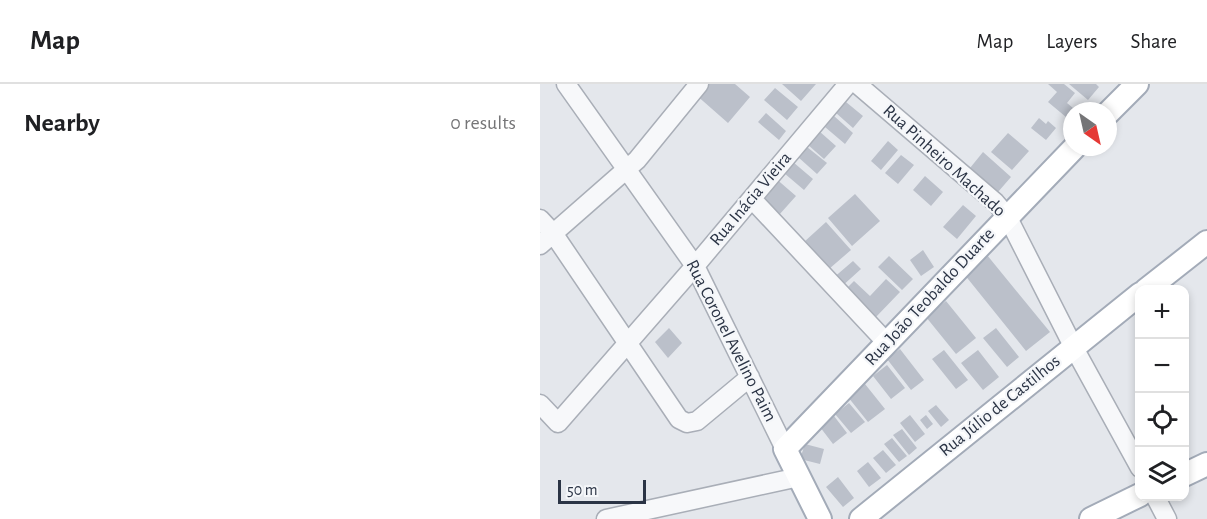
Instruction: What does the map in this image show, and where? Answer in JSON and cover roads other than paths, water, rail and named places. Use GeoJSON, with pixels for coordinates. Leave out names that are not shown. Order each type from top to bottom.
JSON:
{"type":"FeatureCollection","features":[{"type":"Feature","properties":{"kind":"main road"},"geometry":{"type":"LineString","coordinates":[[1117,104],[1137,84]]}},
{"type":"Feature","properties":{"kind":"main road","name":"Rua João Teobaldo Duarte"},"geometry":{"type":"LineString","coordinates":[[785,449],[1066,156]]}},
{"type":"Feature","properties":{"kind":"main road"},"geometry":{"type":"LineString","coordinates":[[1152,285],[1207,242]]}},
{"type":"Feature","properties":{"kind":"main road","name":"Rua Júlio de Castilhos"},"geometry":{"type":"LineString","coordinates":[[861,519],[1135,298]]}},
{"type":"Feature","properties":{"kind":"main road","name":"Rua Coronel Avelino Paim"},"geometry":{"type":"LineString","coordinates":[[785,449],[820,519]]}},
{"type":"Feature","properties":{"kind":"main road"},"geometry":{"type":"LineString","coordinates":[[1189,473],[1207,464]]}},
{"type":"Feature","properties":{"kind":"main road"},"geometry":{"type":"LineString","coordinates":[[1091,519],[1135,497]]}},
{"type":"Feature","properties":{"kind":"street","name":"Rua Coronel Avelino Paim"},"geometry":{"type":"LineString","coordinates":[[566,84],[695,266],[785,449]]}},
{"type":"Feature","properties":{"kind":"street"},"geometry":{"type":"LineString","coordinates":[[546,239],[637,160],[699,84]]}},
{"type":"Feature","properties":{"kind":"street","name":"Rua Inácia Vieira"},"geometry":{"type":"LineString","coordinates":[[540,404],[558,423],[695,266],[848,84]]}},
{"type":"Feature","properties":{"kind":"street","name":"Rua Pinheiro Machado"},"geometry":{"type":"LineString","coordinates":[[857,84],[995,202],[1007,216],[1073,346],[1135,459]]}},
{"type":"Feature","properties":{"kind":"street"},"geometry":{"type":"LineString","coordinates":[[752,199],[887,343]]}},
{"type":"Feature","properties":{"kind":"street"},"geometry":{"type":"LineString","coordinates":[[540,219],[546,239],[628,343],[679,419],[687,423],[697,421],[750,377]]}},
{"type":"Feature","properties":{"kind":"street"},"geometry":{"type":"LineString","coordinates":[[606,519],[800,477]]}},
{"type":"Feature","properties":{"kind":"street"},"geometry":{"type":"LineString","coordinates":[[1158,501],[1167,519]]}}]}
